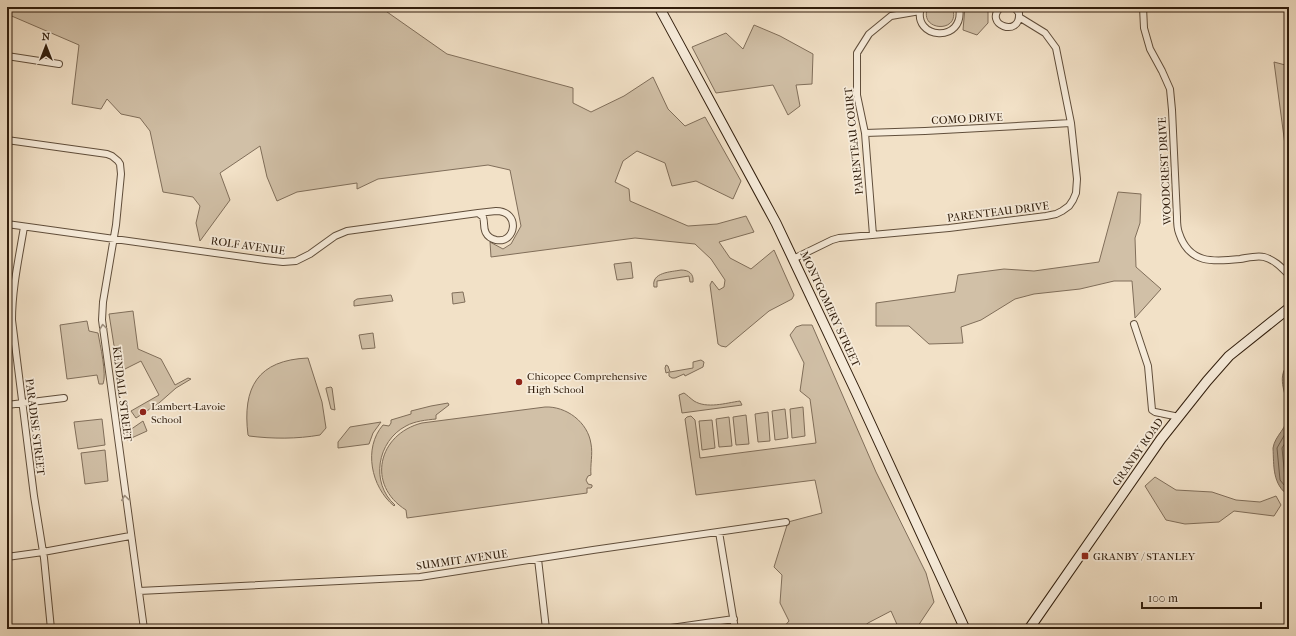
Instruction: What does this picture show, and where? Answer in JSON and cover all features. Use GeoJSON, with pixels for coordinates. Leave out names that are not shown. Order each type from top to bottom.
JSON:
{"type":"FeatureCollection","features":[{"type":"Feature","properties":{"kind":"main road","name":"MONTGOMERY STREET"},"geometry":{"type":"LineString","coordinates":[[659,7],[776,223],[965,629]]}},
{"type":"Feature","properties":{"kind":"main road","name":"GRANBY ROAD"},"geometry":{"type":"LineString","coordinates":[[1029,629],[1161,439],[1229,356],[1289,308]]}},
{"type":"Feature","properties":{"kind":"street","name":"PARENTEAU COURT"},"geometry":{"type":"LineString","coordinates":[[873,235],[865,133],[857,95],[857,53],[869,34],[891,16],[920,9],[920,18],[926,29],[938,34],[944,34],[951,31],[956,26],[959,20],[959,7]]}},
{"type":"Feature","properties":{"kind":"street"},"geometry":{"type":"LineString","coordinates":[[1002,7],[998,10],[996,17],[997,21],[1006,28],[1016,24],[1019,17],[1017,10],[1014,7]]}},
{"type":"Feature","properties":{"kind":"street","name":"WOODCREST DRIVE"},"geometry":{"type":"LineString","coordinates":[[1143,7],[1144,28],[1150,49],[1170,89],[1177,217],[1179,233],[1186,248],[1196,256],[1206,260],[1222,261],[1264,257],[1279,264],[1289,275]]}},
{"type":"Feature","properties":{"kind":"street","name":"PARENTEAU DRIVE"},"geometry":{"type":"LineString","coordinates":[[793,259],[836,239],[949,228],[1046,216],[1056,214],[1069,206],[1073,200],[1077,186],[1071,123],[1056,48],[1045,34],[1019,17]]}},
{"type":"Feature","properties":{"kind":"street"},"geometry":{"type":"LineString","coordinates":[[7,56],[59,64]]}},
{"type":"Feature","properties":{"kind":"street","name":"COMO DRIVE"},"geometry":{"type":"LineString","coordinates":[[865,133],[1071,123]]}},
{"type":"Feature","properties":{"kind":"street","name":"KENDALL STREET"},"geometry":{"type":"LineString","coordinates":[[7,140],[97,152],[112,156],[121,168],[121,181],[114,238],[102,312],[130,536],[144,629]]}},
{"type":"Feature","properties":{"kind":"street","name":"ROLF AVENUE"},"geometry":{"type":"LineString","coordinates":[[7,224],[265,260],[290,262],[300,260],[336,236],[347,231],[478,213],[496,211],[505,212],[509,215],[513,224],[512,233],[504,239],[495,240],[490,238],[485,230],[483,217],[478,213]]}},
{"type":"Feature","properties":{"kind":"street","name":"PARADISE STREET"},"geometry":{"type":"LineString","coordinates":[[24,226],[12,305],[14,337],[52,629]]}},
{"type":"Feature","properties":{"kind":"street"},"geometry":{"type":"LineString","coordinates":[[1134,324],[1148,366],[1152,410],[1179,417]]}},
{"type":"Feature","properties":{"kind":"street"},"geometry":{"type":"LineString","coordinates":[[7,405],[64,398]]}},
{"type":"Feature","properties":{"kind":"street","name":"SUMMIT AVENUE"},"geometry":{"type":"LineString","coordinates":[[139,591],[420,577],[786,522]]}},
{"type":"Feature","properties":{"kind":"street"},"geometry":{"type":"LineString","coordinates":[[720,532],[735,629]]}},
{"type":"Feature","properties":{"kind":"street"},"geometry":{"type":"LineString","coordinates":[[7,557],[130,536]]}},
{"type":"Feature","properties":{"kind":"street"},"geometry":{"type":"LineString","coordinates":[[538,559],[546,629]]}},
{"type":"Feature","properties":{"kind":"street"},"geometry":{"type":"LineString","coordinates":[[664,629],[734,619]]}},
{"type":"Feature","properties":{"kind":"shaded area"},"geometry":{"type":"Polygon","coordinates":[[[7,7],[380,7],[447,54],[573,88],[573,103],[591,112],[624,96],[653,77],[668,109],[685,126],[705,117],[741,181],[733,199],[696,181],[672,186],[665,163],[637,151],[623,161],[615,182],[629,189],[630,201],[688,226],[717,224],[746,216],[754,232],[719,242],[730,258],[751,269],[774,250],[794,295],[792,299],[769,311],[726,347],[718,344],[710,285],[712,281],[719,290],[724,287],[725,280],[711,259],[695,244],[635,238],[491,257],[490,242],[503,249],[511,244],[521,226],[510,170],[488,165],[378,179],[357,189],[357,183],[297,192],[277,201],[267,177],[260,146],[220,173],[230,200],[200,241],[196,223],[200,206],[193,197],[163,192],[150,131],[140,118],[121,114],[107,99],[101,109],[72,104],[79,45],[7,14],[7,7]]]}},
{"type":"Feature","properties":{"kind":"shaded area"},"geometry":{"type":"Polygon","coordinates":[[[928,7],[952,7],[954,16],[951,22],[946,25],[934,25],[929,21],[926,15],[928,7]]]}},
{"type":"Feature","properties":{"kind":"shaded area"},"geometry":{"type":"Polygon","coordinates":[[[965,7],[990,7],[988,11],[988,23],[977,35],[963,30],[965,7]]]}},
{"type":"Feature","properties":{"kind":"shaded area"},"geometry":{"type":"Polygon","coordinates":[[[754,25],[780,36],[813,54],[812,84],[796,85],[800,106],[788,115],[773,85],[716,93],[692,47],[726,33],[743,49],[754,25]]]}},
{"type":"Feature","properties":{"kind":"shaded area"},"geometry":{"type":"Polygon","coordinates":[[[1274,62],[1289,66],[1289,175],[1274,62]]]}},
{"type":"Feature","properties":{"kind":"shaded area"},"geometry":{"type":"Polygon","coordinates":[[[1118,192],[1141,194],[1140,223],[1135,238],[1136,267],[1161,289],[1135,318],[1132,281],[1114,281],[1080,289],[1034,294],[1015,299],[981,320],[961,327],[963,343],[929,344],[909,326],[876,326],[876,303],[955,292],[958,275],[1004,269],[1034,271],[1099,262],[1118,192]]]}},
{"type":"Feature","properties":{"kind":"shaded area"},"geometry":{"type":"Polygon","coordinates":[[[631,262],[633,278],[617,280],[614,264],[631,262]]]}},
{"type":"Feature","properties":{"kind":"shaded area"},"geometry":{"type":"Polygon","coordinates":[[[681,270],[690,273],[693,277],[693,282],[690,282],[689,276],[657,281],[657,287],[654,287],[654,282],[659,276],[667,272],[681,270]]]}},
{"type":"Feature","properties":{"kind":"shaded area"},"geometry":{"type":"Polygon","coordinates":[[[463,292],[465,302],[453,304],[452,293],[463,292]]]}},
{"type":"Feature","properties":{"kind":"shaded area"},"geometry":{"type":"Polygon","coordinates":[[[391,295],[393,301],[354,306],[354,301],[357,299],[391,295]]]}},
{"type":"Feature","properties":{"kind":"shaded area"},"geometry":{"type":"Polygon","coordinates":[[[133,311],[138,349],[161,359],[175,385],[188,378],[191,379],[176,388],[159,403],[136,418],[131,411],[159,395],[141,361],[118,371],[109,314],[133,311]]]}},
{"type":"Feature","properties":{"kind":"shaded area"},"geometry":{"type":"Polygon","coordinates":[[[87,321],[89,331],[98,333],[104,367],[103,384],[99,384],[97,375],[67,379],[60,325],[87,321]]]}},
{"type":"Feature","properties":{"kind":"shaded area"},"geometry":{"type":"Polygon","coordinates":[[[802,325],[812,325],[876,472],[926,573],[934,602],[916,629],[899,629],[891,611],[868,623],[861,629],[782,629],[789,621],[780,603],[782,575],[774,567],[788,522],[822,513],[815,480],[696,495],[685,419],[687,417],[691,416],[695,420],[700,458],[816,443],[810,399],[800,391],[804,363],[790,335],[796,327],[802,325]]]}},
{"type":"Feature","properties":{"kind":"shaded area"},"geometry":{"type":"Polygon","coordinates":[[[373,333],[375,348],[362,349],[359,335],[373,333]]]}},
{"type":"Feature","properties":{"kind":"shaded area"},"geometry":{"type":"Polygon","coordinates":[[[308,358],[322,402],[326,428],[320,435],[294,438],[249,436],[247,418],[248,403],[251,390],[257,379],[265,371],[277,364],[291,360],[308,358]]]}},
{"type":"Feature","properties":{"kind":"shaded area"},"geometry":{"type":"Polygon","coordinates":[[[701,360],[704,362],[703,367],[685,376],[684,374],[672,378],[669,376],[669,372],[666,373],[666,365],[668,366],[670,372],[693,368],[693,362],[701,360]]]}},
{"type":"Feature","properties":{"kind":"shaded area"},"geometry":{"type":"Polygon","coordinates":[[[331,387],[335,410],[331,409],[326,389],[331,387]]]}},
{"type":"Feature","properties":{"kind":"shaded area"},"geometry":{"type":"Polygon","coordinates":[[[684,393],[694,401],[705,405],[717,405],[740,401],[742,405],[682,413],[679,395],[684,393]]]}},
{"type":"Feature","properties":{"kind":"shaded area"},"geometry":{"type":"Polygon","coordinates":[[[448,403],[449,405],[436,415],[436,419],[409,424],[396,433],[383,452],[380,463],[382,485],[387,496],[395,505],[394,506],[380,489],[372,467],[373,445],[377,434],[383,425],[389,426],[391,420],[411,414],[411,411],[448,403]]]}},
{"type":"Feature","properties":{"kind":"shaded area"},"geometry":{"type":"Polygon","coordinates":[[[553,407],[568,412],[581,422],[586,429],[592,452],[591,475],[588,476],[586,480],[588,484],[592,485],[592,487],[587,488],[587,493],[407,518],[406,510],[393,500],[385,487],[382,474],[382,461],[387,449],[395,438],[407,429],[422,423],[553,407]]]}},
{"type":"Feature","properties":{"kind":"shaded area"},"geometry":{"type":"Polygon","coordinates":[[[803,407],[805,436],[792,438],[790,409],[803,407]]]}},
{"type":"Feature","properties":{"kind":"shaded area"},"geometry":{"type":"Polygon","coordinates":[[[785,409],[788,438],[775,440],[772,411],[785,409]]]}},
{"type":"Feature","properties":{"kind":"shaded area"},"geometry":{"type":"Polygon","coordinates":[[[768,412],[770,441],[758,442],[755,414],[768,412]]]}},
{"type":"Feature","properties":{"kind":"shaded area"},"geometry":{"type":"Polygon","coordinates":[[[746,415],[749,444],[736,445],[733,417],[746,415]]]}},
{"type":"Feature","properties":{"kind":"shaded area"},"geometry":{"type":"Polygon","coordinates":[[[729,417],[732,446],[719,447],[716,419],[729,417]]]}},
{"type":"Feature","properties":{"kind":"shaded area"},"geometry":{"type":"Polygon","coordinates":[[[102,419],[105,445],[78,449],[74,422],[102,419]]]}},
{"type":"Feature","properties":{"kind":"shaded area"},"geometry":{"type":"Polygon","coordinates":[[[712,420],[715,448],[702,450],[699,421],[712,420]]]}},
{"type":"Feature","properties":{"kind":"shaded area"},"geometry":{"type":"Polygon","coordinates":[[[143,421],[147,431],[127,440],[127,432],[143,421]]]}},
{"type":"Feature","properties":{"kind":"shaded area"},"geometry":{"type":"Polygon","coordinates":[[[381,422],[373,433],[369,444],[338,448],[338,442],[350,427],[381,422]]]}},
{"type":"Feature","properties":{"kind":"shaded area"},"geometry":{"type":"Polygon","coordinates":[[[105,450],[108,481],[85,484],[81,453],[105,450]]]}},
{"type":"Feature","properties":{"kind":"shaded area"},"geometry":{"type":"Polygon","coordinates":[[[1155,477],[1176,490],[1212,492],[1236,500],[1260,502],[1276,496],[1281,505],[1274,516],[1234,511],[1219,522],[1185,524],[1166,520],[1145,486],[1155,477]]]}},
{"type":"Feature","properties":{"kind":"water"},"geometry":{"type":"Polygon","coordinates":[[[1289,363],[1289,496],[1279,486],[1275,474],[1273,448],[1276,439],[1286,423],[1288,414],[1288,407],[1282,381],[1285,369],[1289,363]]]}},
{"type":"Feature","properties":{"kind":"place","name":"Chicopee Comprehensive High School"},"geometry":{"type":"Point","coordinates":[519,382]}},
{"type":"Feature","properties":{"kind":"place","name":"Lambert-Lavoie School"},"geometry":{"type":"Point","coordinates":[143,412]}},
{"type":"Feature","properties":{"kind":"place","name":"GRANBY / STANLEY"},"geometry":{"type":"Point","coordinates":[1085,556]}}]}
